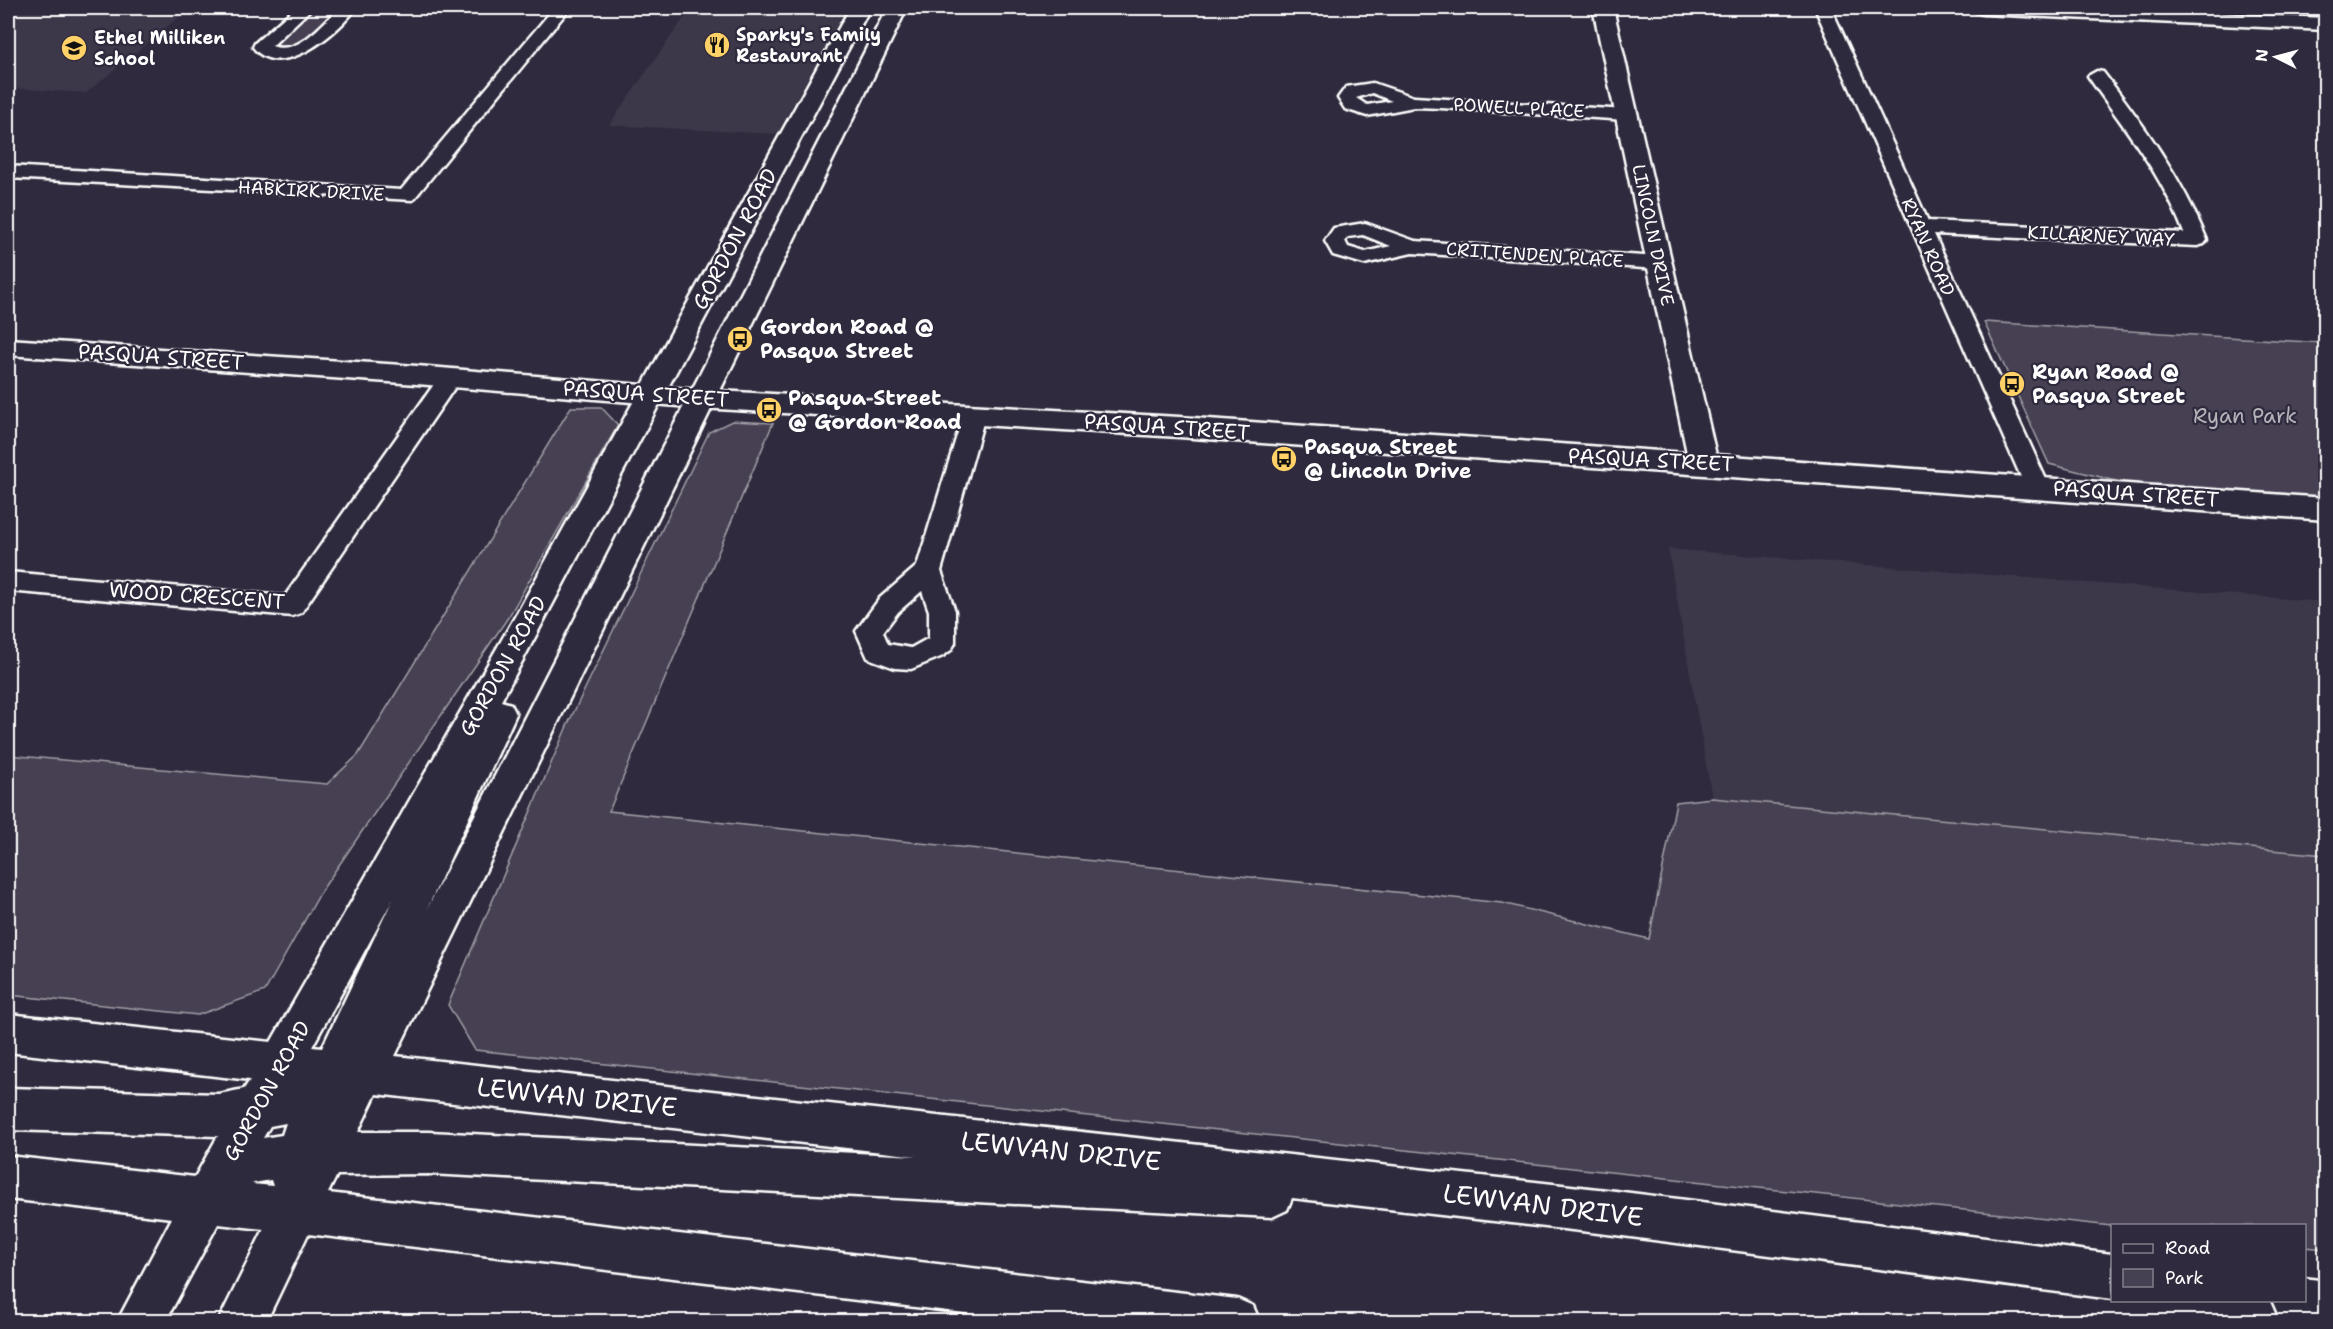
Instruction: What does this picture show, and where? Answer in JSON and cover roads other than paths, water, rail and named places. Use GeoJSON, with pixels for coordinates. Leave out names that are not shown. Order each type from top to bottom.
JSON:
{"type":"FeatureCollection","features":[{"type":"Feature","properties":{"kind":"main road","name":"GORDON ROAD"},"geometry":{"type":"LineString","coordinates":[[140,1322],[281,1064],[531,618],[860,8]]}},
{"type":"Feature","properties":{"kind":"main road","name":"GORDON ROAD"},"geometry":{"type":"LineString","coordinates":[[341,1077],[701,399],[897,8]]}},
{"type":"Feature","properties":{"kind":"main road","name":"LINCOLN DRIVE"},"geometry":{"type":"LineString","coordinates":[[1603,8],[1702,462]]}},
{"type":"Feature","properties":{"kind":"main road"},"geometry":{"type":"LineString","coordinates":[[1983,8],[2065,9],[2318,23]]}},
{"type":"Feature","properties":{"kind":"main road"},"geometry":{"type":"LineString","coordinates":[[2298,8],[2318,23]]}},
{"type":"Feature","properties":{"kind":"main road","name":"PASQUA STREET"},"geometry":{"type":"LineString","coordinates":[[8,346],[450,378],[650,396],[1702,462],[2325,509]]}},
{"type":"Feature","properties":{"kind":"main road"},"geometry":{"type":"LineString","coordinates":[[295,1212],[286,1200],[285,1185],[309,1154],[524,660],[531,618]]}},
{"type":"Feature","properties":{"kind":"main road","name":"LEWVAN DRIVE"},"geometry":{"type":"LineString","coordinates":[[8,1033],[281,1064],[341,1077],[1607,1212],[2111,1277]]}},
{"type":"Feature","properties":{"kind":"main road"},"geometry":{"type":"LineString","coordinates":[[8,1109],[170,1116],[219,1115],[255,1111],[298,1100],[341,1077]]}},
{"type":"Feature","properties":{"kind":"main road"},"geometry":{"type":"LineString","coordinates":[[206,1201],[236,1169],[250,1162],[309,1154],[429,1153],[1607,1212]]}},
{"type":"Feature","properties":{"kind":"main road"},"geometry":{"type":"LineString","coordinates":[[8,1177],[1237,1322]]}},
{"type":"Feature","properties":{"kind":"main road"},"geometry":{"type":"LineString","coordinates":[[241,1322],[295,1212]]}},
{"type":"Feature","properties":{"kind":"street"},"geometry":{"type":"LineString","coordinates":[[304,8],[261,47],[274,54],[303,50],[348,8]]}},
{"type":"Feature","properties":{"kind":"street","name":"HABKIRK DRIVE"},"geometry":{"type":"LineString","coordinates":[[8,172],[406,196],[562,8]]}},
{"type":"Feature","properties":{"kind":"street","name":"RYAN ROAD"},"geometry":{"type":"LineString","coordinates":[[1823,8],[1919,227],[2037,486]]}},
{"type":"Feature","properties":{"kind":"street","name":"KILLARNEY WAY"},"geometry":{"type":"LineString","coordinates":[[1919,227],[2197,240],[2188,215],[2154,149],[2097,76]]}},
{"type":"Feature","properties":{"kind":"street","name":"POWELL PLACE"},"geometry":{"type":"LineString","coordinates":[[1412,102],[1627,115]]}},
{"type":"Feature","properties":{"kind":"street","name":"CRITTENDEN PLACE"},"geometry":{"type":"LineString","coordinates":[[1412,247],[1659,263]]}},
{"type":"Feature","properties":{"kind":"street","name":"WOOD CRESCENT"},"geometry":{"type":"LineString","coordinates":[[8,582],[292,606],[450,378]]}},
{"type":"Feature","properties":{"kind":"street"},"geometry":{"type":"LineString","coordinates":[[928,571],[974,416]]}},
{"type":"Feature","properties":{"kind":"place","name":"Sparky's Family Restaurant"},"geometry":{"type":"Point","coordinates":[717,45]}},
{"type":"Feature","properties":{"kind":"place","name":"Ethel Milliken School"},"geometry":{"type":"Point","coordinates":[74,48]}},
{"type":"Feature","properties":{"kind":"place","name":"Gordon Road @ Pasqua Street"},"geometry":{"type":"Point","coordinates":[740,339]}},
{"type":"Feature","properties":{"kind":"place","name":"Ryan Road @ Pasqua Street"},"geometry":{"type":"Point","coordinates":[2012,384]}},
{"type":"Feature","properties":{"kind":"place","name":"Pasqua Street @ Gordon Road"},"geometry":{"type":"Point","coordinates":[769,410]}},
{"type":"Feature","properties":{"kind":"place","name":"Pasqua Street @ Lincoln Drive"},"geometry":{"type":"Point","coordinates":[1284,459]}},
{"type":"Feature","properties":{"kind":"park label","name":"Ryan Park"},"geometry":{"type":"Point","coordinates":[2245,416]}}]}
